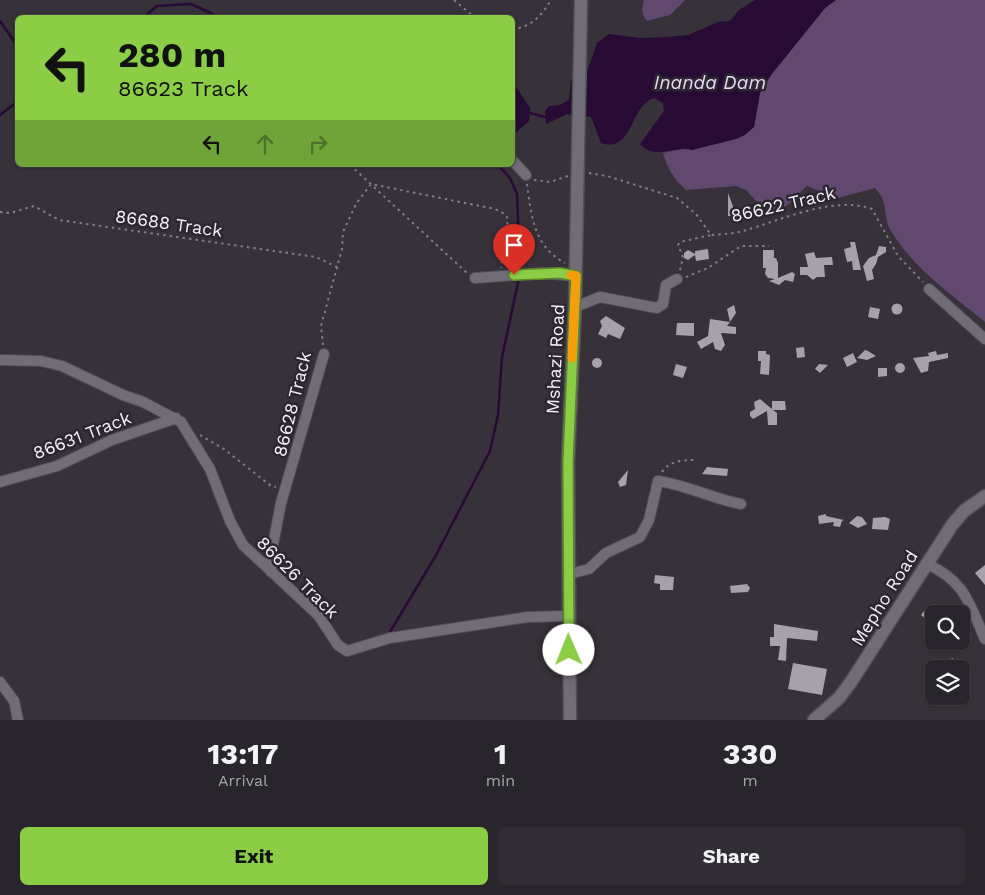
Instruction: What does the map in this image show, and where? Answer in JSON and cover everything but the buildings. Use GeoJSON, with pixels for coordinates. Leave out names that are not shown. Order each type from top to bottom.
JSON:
{"type":"FeatureCollection","features":[{"type":"Feature","properties":{"kind":"street","name":"Mshazi Road"},"geometry":{"type":"LineString","coordinates":[[570,720],[568,462],[575,307],[582,0]]}},
{"type":"Feature","properties":{"kind":"street"},"geometry":{"type":"LineString","coordinates":[[515,163],[526,175]]}},
{"type":"Feature","properties":{"kind":"street"},"geometry":{"type":"LineString","coordinates":[[475,278],[500,278],[543,273],[576,273]]}},
{"type":"Feature","properties":{"kind":"street"},"geometry":{"type":"LineString","coordinates":[[575,307],[600,297],[660,307],[664,300],[666,285],[677,279]]}},
{"type":"Feature","properties":{"kind":"street"},"geometry":{"type":"LineString","coordinates":[[929,289],[985,338]]}},
{"type":"Feature","properties":{"kind":"street","name":"86628 Track"},"geometry":{"type":"LineString","coordinates":[[284,493],[324,354]]}},
{"type":"Feature","properties":{"kind":"street"},"geometry":{"type":"LineString","coordinates":[[0,360],[41,361],[62,366],[176,418],[186,426]]}},
{"type":"Feature","properties":{"kind":"street","name":"86631 Track"},"geometry":{"type":"LineString","coordinates":[[0,482],[57,466],[112,440],[176,418]]}},
{"type":"Feature","properties":{"kind":"street","name":"86626 Track"},"geometry":{"type":"LineString","coordinates":[[186,426],[210,469],[236,535],[254,558],[318,615],[338,645],[347,651],[390,638],[528,617],[569,616]]}},
{"type":"Feature","properties":{"kind":"street"},"geometry":{"type":"LineString","coordinates":[[569,574],[589,569],[606,553],[640,536],[649,520],[658,481],[694,489],[726,502],[741,504]]}},
{"type":"Feature","properties":{"kind":"street"},"geometry":{"type":"LineString","coordinates":[[271,572],[271,552],[284,493]]}},
{"type":"Feature","properties":{"kind":"street","name":"Mepho Road"},"geometry":{"type":"LineString","coordinates":[[814,720],[839,698],[851,682],[952,524],[964,511],[985,496]]}},
{"type":"Feature","properties":{"kind":"street"},"geometry":{"type":"LineString","coordinates":[[927,564],[945,572],[960,586],[985,639]]}},
{"type":"Feature","properties":{"kind":"street"},"geometry":{"type":"LineString","coordinates":[[0,682],[14,701],[18,720]]}},
{"type":"Feature","properties":{"kind":"path"},"geometry":{"type":"LineString","coordinates":[[454,0],[472,15]]}},
{"type":"Feature","properties":{"kind":"path"},"geometry":{"type":"LineString","coordinates":[[515,28],[529,25],[536,20],[550,0]]}},
{"type":"Feature","properties":{"kind":"path"},"geometry":{"type":"LineString","coordinates":[[352,167],[463,270],[475,278]]}},
{"type":"Feature","properties":{"kind":"path"},"geometry":{"type":"LineString","coordinates":[[526,175],[535,180],[550,182],[578,171]]}},
{"type":"Feature","properties":{"kind":"path","name":"86622 Track"},"geometry":{"type":"LineString","coordinates":[[578,171],[607,176],[677,198],[696,214],[711,235],[742,231],[804,212],[859,204],[872,208],[898,256],[929,289]]}},
{"type":"Feature","properties":{"kind":"path"},"geometry":{"type":"LineString","coordinates":[[526,175],[530,209],[537,237],[556,258],[576,273]]}},
{"type":"Feature","properties":{"kind":"path"},"geometry":{"type":"LineString","coordinates":[[371,184],[495,209],[505,214],[508,219],[500,278]]}},
{"type":"Feature","properties":{"kind":"path","name":"86628 Track"},"geometry":{"type":"LineString","coordinates":[[324,354],[320,326],[343,232],[356,204],[371,184]]}},
{"type":"Feature","properties":{"kind":"path","name":"86688 Track"},"geometry":{"type":"LineString","coordinates":[[0,212],[10,213],[34,206],[59,220],[316,257],[336,266]]}},
{"type":"Feature","properties":{"kind":"path"},"geometry":{"type":"LineString","coordinates":[[677,279],[683,257],[678,245],[680,242],[711,235]]}},
{"type":"Feature","properties":{"kind":"path"},"geometry":{"type":"LineString","coordinates":[[677,279],[708,268],[741,246],[769,246]]}},
{"type":"Feature","properties":{"kind":"path","name":"86628 Track"},"geometry":{"type":"LineString","coordinates":[[186,426],[224,449],[270,486],[284,493]]}},
{"type":"Feature","properties":{"kind":"path"},"geometry":{"type":"LineString","coordinates":[[658,481],[663,470],[669,464],[697,460]]}},
{"type":"Feature","properties":{"kind":"shaded area"},"geometry":{"type":"Polygon","coordinates":[[[644,0],[685,0],[670,15],[647,21],[642,11],[644,0]]]}},
{"type":"Feature","properties":{"kind":"shaded area"},"geometry":{"type":"Polygon","coordinates":[[[836,0],[985,0],[985,322],[934,280],[900,245],[888,226],[883,199],[875,188],[838,198],[807,186],[784,208],[766,212],[746,190],[736,186],[686,190],[667,164],[663,153],[687,148],[693,150],[754,127],[760,93],[771,75],[825,8],[836,0]]]}},
{"type":"Feature","properties":{"kind":"water","name":"Inanda Dam"},"geometry":{"type":"Polygon","coordinates":[[[755,0],[836,0],[825,8],[771,75],[760,93],[754,127],[745,135],[692,150],[679,149],[659,152],[646,149],[640,144],[664,111],[663,103],[654,98],[646,102],[626,135],[619,142],[611,145],[601,143],[591,117],[567,114],[546,124],[545,111],[549,106],[560,105],[569,100],[571,81],[574,74],[588,69],[597,43],[609,34],[640,38],[688,35],[718,22],[730,21],[739,10],[755,0]]]}},
{"type":"Feature","properties":{"kind":"water"},"geometry":{"type":"Polygon","coordinates":[[[515,85],[530,108],[529,121],[515,133],[515,85]]]}},
{"type":"Feature","properties":{"kind":"waterway"},"geometry":{"type":"LineString","coordinates":[[146,15],[157,6],[191,4],[215,15]]}},
{"type":"Feature","properties":{"kind":"waterway"},"geometry":{"type":"LineString","coordinates":[[0,21],[15,43]]}},
{"type":"Feature","properties":{"kind":"waterway"},"geometry":{"type":"LineString","coordinates":[[0,115],[15,103]]}},
{"type":"Feature","properties":{"kind":"waterway"},"geometry":{"type":"LineString","coordinates":[[526,112],[545,117]]}},
{"type":"Feature","properties":{"kind":"waterway"},"geometry":{"type":"LineString","coordinates":[[500,167],[510,178],[517,194],[520,273]]}},
{"type":"Feature","properties":{"kind":"waterway"},"geometry":{"type":"LineString","coordinates":[[390,632],[435,557],[490,451],[498,415],[502,357],[519,278]]}},
{"type":"Feature","properties":{"kind":"slow traffic"},"geometry":{"type":"LineString","coordinates":[[571,275],[576,276],[572,358]]}},
{"type":"Feature","properties":{"kind":"route"},"geometry":{"type":"LineString","coordinates":[[514,275],[560,273],[576,276],[568,462],[569,650]]}}]}
